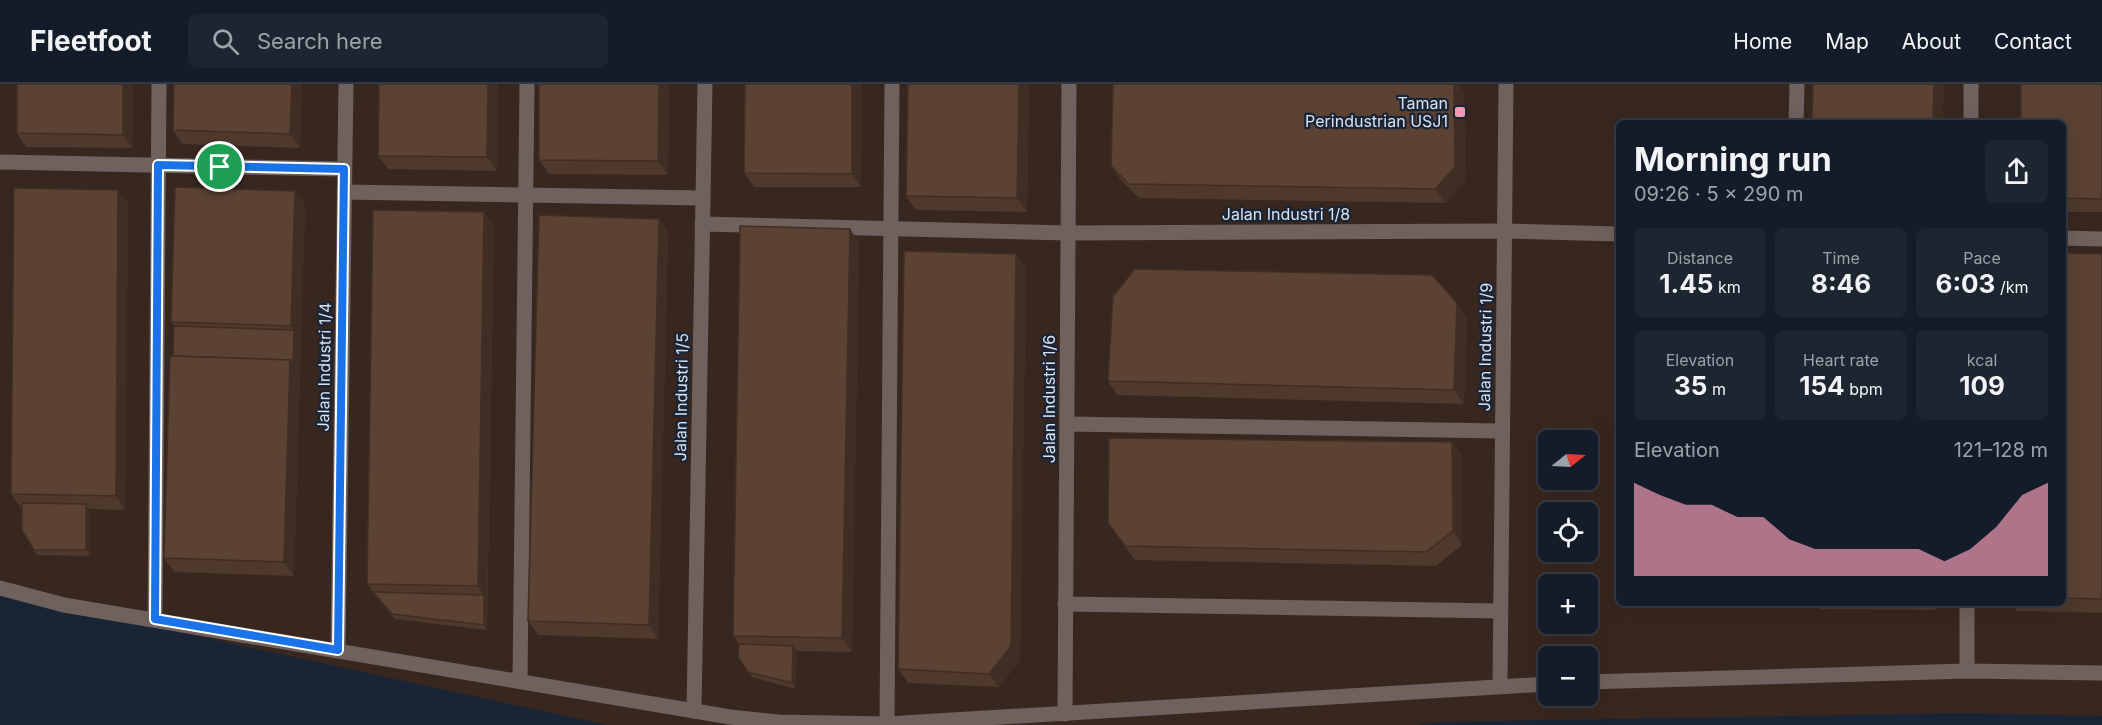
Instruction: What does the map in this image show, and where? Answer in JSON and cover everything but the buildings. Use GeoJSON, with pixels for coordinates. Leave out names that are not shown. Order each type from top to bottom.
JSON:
{"type":"FeatureCollection","features":[{"type":"Feature","properties":{"kind":"street"},"geometry":{"type":"LineString","coordinates":[[155,619],[159,84]]}},
{"type":"Feature","properties":{"kind":"street","name":"Jalan Industri 1/4"},"geometry":{"type":"LineString","coordinates":[[338,650],[346,84]]}},
{"type":"Feature","properties":{"kind":"street"},"geometry":{"type":"LineString","coordinates":[[520,681],[527,84]]}},
{"type":"Feature","properties":{"kind":"street","name":"Jalan Industri 1/5"},"geometry":{"type":"LineString","coordinates":[[694,711],[705,84]]}},
{"type":"Feature","properties":{"kind":"street"},"geometry":{"type":"LineString","coordinates":[[887,724],[892,84]]}},
{"type":"Feature","properties":{"kind":"street","name":"Jalan Industri 1/6"},"geometry":{"type":"LineString","coordinates":[[1065,714],[1069,84]]}},
{"type":"Feature","properties":{"kind":"street","name":"Jalan Industri 1/9"},"geometry":{"type":"LineString","coordinates":[[1500,685],[1506,84]]}},
{"type":"Feature","properties":{"kind":"street"},"geometry":{"type":"LineString","coordinates":[[1796,120],[1797,84]]}},
{"type":"Feature","properties":{"kind":"street"},"geometry":{"type":"LineString","coordinates":[[1971,84],[1971,120]]}},
{"type":"Feature","properties":{"kind":"street"},"geometry":{"type":"LineString","coordinates":[[0,162],[344,169]]}},
{"type":"Feature","properties":{"kind":"street"},"geometry":{"type":"LineString","coordinates":[[344,192],[703,198]]}},
{"type":"Feature","properties":{"kind":"street","name":"Jalan Industri 1/8"},"geometry":{"type":"LineString","coordinates":[[702,224],[1068,233],[1504,231],[1616,234]]}},
{"type":"Feature","properties":{"kind":"street"},"geometry":{"type":"LineString","coordinates":[[2066,238],[2102,239]]}},
{"type":"Feature","properties":{"kind":"street"},"geometry":{"type":"LineString","coordinates":[[1067,424],[1501,431]]}},
{"type":"Feature","properties":{"kind":"street"},"geometry":{"type":"LineString","coordinates":[[0,588],[64,605],[694,711],[778,722],[887,724],[1538,684]]}},
{"type":"Feature","properties":{"kind":"street"},"geometry":{"type":"LineString","coordinates":[[1065,604],[1499,611]]}},
{"type":"Feature","properties":{"kind":"street"},"geometry":{"type":"LineString","coordinates":[[1967,606],[1967,671]]}},
{"type":"Feature","properties":{"kind":"street"},"geometry":{"type":"LineString","coordinates":[[1598,682],[1967,671],[2102,673]]}},
{"type":"Feature","properties":{"kind":"shaded area"},"geometry":{"type":"Polygon","coordinates":[[[0,84],[2102,84],[2102,716],[1962,713],[1443,722],[1416,725],[607,725],[0,593],[0,84]]]}},
{"type":"Feature","properties":{"kind":"place","name":"Taman Perindustrian USJ1"},"geometry":{"type":"Point","coordinates":[1460,112]}},
{"type":"Feature","properties":{"kind":"route"},"geometry":{"type":"LineString","coordinates":[[158,165],[220,167],[344,169],[338,650],[155,619],[158,165]]}}]}
